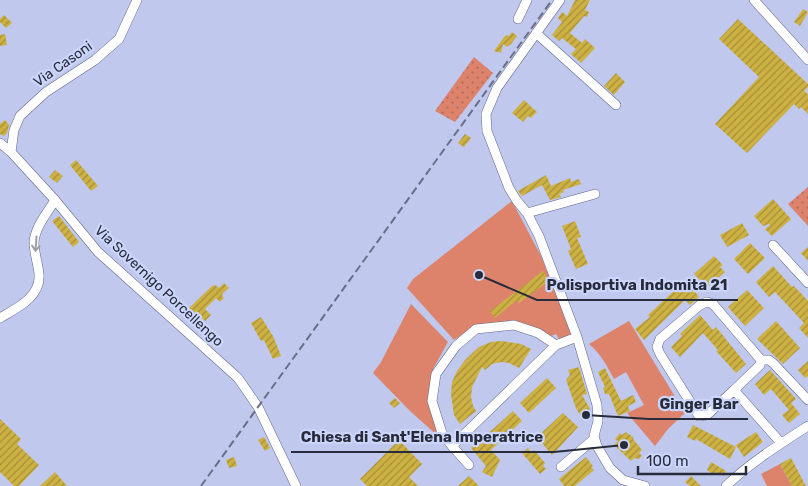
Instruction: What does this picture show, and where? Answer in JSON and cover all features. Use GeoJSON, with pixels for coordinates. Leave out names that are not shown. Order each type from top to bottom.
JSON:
{"type":"FeatureCollection","features":[{"type":"Feature","properties":{"kind":"street","name":"Via Casoni"},"geometry":{"type":"LineString","coordinates":[[11,152],[14,130],[20,116],[46,92],[95,60],[119,39],[137,0]]}},
{"type":"Feature","properties":{"kind":"street"},"geometry":{"type":"LineString","coordinates":[[518,19],[527,0]]}},
{"type":"Feature","properties":{"kind":"street"},"geometry":{"type":"LineString","coordinates":[[560,0],[497,88],[486,114],[487,131],[509,188],[527,214],[542,243],[577,337],[597,405],[598,421],[594,439],[561,467]]}},
{"type":"Feature","properties":{"kind":"street"},"geometry":{"type":"LineString","coordinates":[[754,0],[808,60]]}},
{"type":"Feature","properties":{"kind":"street"},"geometry":{"type":"LineString","coordinates":[[536,33],[616,106]]}},
{"type":"Feature","properties":{"kind":"street","name":"Via Sovernigo Porcellengo"},"geometry":{"type":"LineString","coordinates":[[0,143],[11,152],[55,200],[98,252],[238,378],[258,407],[296,486]]}},
{"type":"Feature","properties":{"kind":"street"},"geometry":{"type":"LineString","coordinates":[[527,214],[595,194]]}},
{"type":"Feature","properties":{"kind":"street"},"geometry":{"type":"LineString","coordinates":[[0,318],[20,307],[33,295],[38,285],[39,275],[34,242],[39,227],[55,200]]}},
{"type":"Feature","properties":{"kind":"street"},"geometry":{"type":"LineString","coordinates":[[773,245],[808,283]]}},
{"type":"Feature","properties":{"kind":"street"},"geometry":{"type":"LineString","coordinates":[[761,360],[760,365],[708,415],[699,416],[669,370],[657,347],[660,339],[700,305],[707,302],[713,304],[761,360],[769,360],[773,363],[808,400]]}},
{"type":"Feature","properties":{"kind":"street"},"geometry":{"type":"LineString","coordinates":[[469,465],[442,433],[432,401],[436,374],[456,346],[476,329],[514,325],[538,333],[556,346]]}},
{"type":"Feature","properties":{"kind":"street"},"geometry":{"type":"LineString","coordinates":[[452,446],[556,346],[577,337]]}},
{"type":"Feature","properties":{"kind":"street"},"geometry":{"type":"LineString","coordinates":[[734,390],[781,443]]}},
{"type":"Feature","properties":{"kind":"street"},"geometry":{"type":"LineString","coordinates":[[726,486],[781,443],[808,426]]}},
{"type":"Feature","properties":{"kind":"street"},"geometry":{"type":"LineString","coordinates":[[594,439],[610,468],[623,480],[631,485],[646,486]]}},
{"type":"Feature","properties":{"kind":"shaded area"},"geometry":{"type":"Polygon","coordinates":[[[474,57],[493,73],[455,122],[435,111],[474,57]]]}},
{"type":"Feature","properties":{"kind":"shaded area"},"geometry":{"type":"Polygon","coordinates":[[[808,187],[808,226],[788,204],[808,187]]]}},
{"type":"Feature","properties":{"kind":"shaded area"},"geometry":{"type":"Polygon","coordinates":[[[512,201],[541,256],[572,335],[560,341],[556,334],[549,337],[539,330],[476,325],[454,340],[407,288],[413,279],[512,201]]]}},
{"type":"Feature","properties":{"kind":"shaded area"},"geometry":{"type":"Polygon","coordinates":[[[411,304],[448,342],[433,369],[429,406],[439,437],[410,411],[373,373],[381,362],[411,304]]]}},
{"type":"Feature","properties":{"kind":"shaded area"},"geometry":{"type":"Polygon","coordinates":[[[629,321],[685,413],[668,429],[655,446],[627,413],[644,405],[626,372],[614,379],[600,356],[589,344],[629,321]]]}},
{"type":"Feature","properties":{"kind":"shaded area"},"geometry":{"type":"Polygon","coordinates":[[[780,464],[792,486],[767,486],[761,474],[780,464]]]}},
{"type":"Feature","properties":{"kind":"building"},"geometry":{"type":"Polygon","coordinates":[[[575,0],[590,0],[585,10],[589,12],[587,17],[584,16],[570,33],[582,43],[585,39],[595,48],[581,63],[571,54],[576,49],[562,38],[559,41],[552,35],[562,22],[558,18],[562,12],[567,16],[575,0]]]}},
{"type":"Feature","properties":{"kind":"building"},"geometry":{"type":"Polygon","coordinates":[[[803,9],[808,12],[800,26],[794,22],[803,9]]]}},
{"type":"Feature","properties":{"kind":"building"},"geometry":{"type":"Polygon","coordinates":[[[4,15],[12,23],[6,28],[0,22],[4,15]]]}},
{"type":"Feature","properties":{"kind":"building"},"geometry":{"type":"Polygon","coordinates":[[[738,19],[808,84],[804,91],[808,94],[808,114],[801,107],[799,109],[794,104],[747,153],[715,124],[759,77],[719,39],[738,19]]]}},
{"type":"Feature","properties":{"kind":"building"},"geometry":{"type":"Polygon","coordinates":[[[512,32],[517,36],[511,44],[507,47],[503,44],[501,53],[494,51],[504,37],[509,36],[512,32]]]}},
{"type":"Feature","properties":{"kind":"building"},"geometry":{"type":"Polygon","coordinates":[[[5,34],[7,45],[0,46],[0,35],[5,34]]]}},
{"type":"Feature","properties":{"kind":"building"},"geometry":{"type":"Polygon","coordinates":[[[616,73],[625,82],[614,95],[604,86],[616,73]]]}},
{"type":"Feature","properties":{"kind":"building"},"geometry":{"type":"Polygon","coordinates":[[[524,100],[537,112],[531,118],[528,116],[523,122],[512,113],[524,100]]]}},
{"type":"Feature","properties":{"kind":"building"},"geometry":{"type":"Polygon","coordinates":[[[5,120],[9,125],[4,136],[0,134],[0,124],[5,120]]]}},
{"type":"Feature","properties":{"kind":"building"},"geometry":{"type":"Polygon","coordinates":[[[465,134],[471,138],[464,147],[458,143],[465,134]]]}},
{"type":"Feature","properties":{"kind":"building"},"geometry":{"type":"Polygon","coordinates":[[[76,160],[98,186],[91,191],[70,165],[76,160]]]}},
{"type":"Feature","properties":{"kind":"building"},"geometry":{"type":"Polygon","coordinates":[[[55,170],[63,176],[57,183],[49,177],[55,170]]]}},
{"type":"Feature","properties":{"kind":"building"},"geometry":{"type":"Polygon","coordinates":[[[546,175],[551,186],[570,178],[571,182],[579,179],[581,184],[563,190],[564,192],[559,194],[561,197],[550,200],[542,185],[522,196],[518,191],[546,175]]]}},
{"type":"Feature","properties":{"kind":"building"},"geometry":{"type":"Polygon","coordinates":[[[773,199],[791,219],[772,236],[765,229],[770,225],[763,226],[754,216],[773,199]]]}},
{"type":"Feature","properties":{"kind":"building"},"geometry":{"type":"Polygon","coordinates":[[[59,216],[79,242],[73,247],[52,221],[59,216]]]}},
{"type":"Feature","properties":{"kind":"building"},"geometry":{"type":"Polygon","coordinates":[[[575,221],[581,237],[577,238],[588,264],[576,269],[568,251],[571,249],[562,226],[575,221]]]}},
{"type":"Feature","properties":{"kind":"building"},"geometry":{"type":"Polygon","coordinates":[[[742,223],[749,235],[727,247],[720,235],[742,223]]]}},
{"type":"Feature","properties":{"kind":"building"},"geometry":{"type":"Polygon","coordinates":[[[750,243],[765,258],[748,274],[734,259],[750,243]]]}},
{"type":"Feature","properties":{"kind":"building"},"geometry":{"type":"Polygon","coordinates":[[[808,247],[808,261],[801,253],[808,247]]]}},
{"type":"Feature","properties":{"kind":"building"},"geometry":{"type":"Polygon","coordinates":[[[714,256],[723,265],[720,267],[725,272],[709,286],[694,274],[714,256]]]}},
{"type":"Feature","properties":{"kind":"building"},"geometry":{"type":"Polygon","coordinates":[[[773,266],[808,301],[808,338],[799,328],[804,323],[775,292],[769,297],[756,282],[773,266]]]}},
{"type":"Feature","properties":{"kind":"building"},"geometry":{"type":"Polygon","coordinates":[[[543,271],[549,281],[519,303],[517,300],[495,318],[490,311],[543,271]]]}},
{"type":"Feature","properties":{"kind":"building"},"geometry":{"type":"Polygon","coordinates":[[[686,280],[699,297],[690,305],[685,300],[644,340],[635,329],[650,317],[648,315],[686,280]]]}},
{"type":"Feature","properties":{"kind":"building"},"geometry":{"type":"Polygon","coordinates":[[[224,283],[229,288],[223,293],[222,296],[224,298],[220,302],[216,298],[205,309],[211,315],[205,321],[202,318],[200,319],[189,308],[212,286],[215,285],[219,288],[224,283]]]}},
{"type":"Feature","properties":{"kind":"building"},"geometry":{"type":"Polygon","coordinates":[[[747,290],[764,308],[745,326],[728,307],[747,290]]]}},
{"type":"Feature","properties":{"kind":"building"},"geometry":{"type":"Polygon","coordinates":[[[700,315],[713,330],[716,327],[746,364],[736,373],[703,333],[680,357],[671,347],[682,336],[680,334],[700,315]]]}},
{"type":"Feature","properties":{"kind":"building"},"geometry":{"type":"Polygon","coordinates":[[[261,317],[273,336],[281,356],[273,359],[264,340],[261,341],[251,323],[261,317]]]}},
{"type":"Feature","properties":{"kind":"building"},"geometry":{"type":"Polygon","coordinates":[[[776,321],[800,348],[783,364],[757,339],[776,321]]]}},
{"type":"Feature","properties":{"kind":"building"},"geometry":{"type":"Polygon","coordinates":[[[501,341],[521,344],[531,349],[519,368],[509,363],[501,362],[492,364],[485,370],[482,367],[472,387],[471,397],[476,411],[460,424],[454,415],[451,394],[452,382],[457,371],[479,347],[491,342],[501,341]]]}},
{"type":"Feature","properties":{"kind":"building"},"geometry":{"type":"Polygon","coordinates":[[[808,361],[808,376],[805,378],[798,370],[808,361]]]}},
{"type":"Feature","properties":{"kind":"building"},"geometry":{"type":"Polygon","coordinates":[[[579,367],[587,394],[582,395],[590,409],[580,415],[566,380],[570,375],[568,370],[579,367]]]}},
{"type":"Feature","properties":{"kind":"building"},"geometry":{"type":"Polygon","coordinates":[[[605,368],[621,401],[633,395],[636,402],[628,406],[630,411],[618,416],[609,394],[605,394],[603,388],[605,387],[598,372],[605,368]]]}},
{"type":"Feature","properties":{"kind":"building"},"geometry":{"type":"Polygon","coordinates":[[[770,370],[796,399],[791,403],[800,414],[789,423],[782,415],[789,410],[771,389],[764,395],[755,384],[770,370]]]}},
{"type":"Feature","properties":{"kind":"building"},"geometry":{"type":"Polygon","coordinates":[[[547,378],[556,388],[529,413],[520,403],[547,378]]]}},
{"type":"Feature","properties":{"kind":"building"},"geometry":{"type":"Polygon","coordinates":[[[395,398],[400,403],[394,408],[389,403],[395,398]]]}},
{"type":"Feature","properties":{"kind":"building"},"geometry":{"type":"Polygon","coordinates":[[[513,411],[522,421],[491,450],[500,460],[492,477],[482,472],[486,466],[471,448],[513,411]]]}},
{"type":"Feature","properties":{"kind":"building"},"geometry":{"type":"Polygon","coordinates":[[[563,413],[578,427],[552,455],[537,437],[563,413]]]}},
{"type":"Feature","properties":{"kind":"building"},"geometry":{"type":"Polygon","coordinates":[[[0,419],[21,439],[17,444],[39,465],[19,486],[14,486],[0,472],[0,419]]]}},
{"type":"Feature","properties":{"kind":"building"},"geometry":{"type":"Polygon","coordinates":[[[693,425],[736,447],[730,459],[696,439],[695,441],[687,437],[693,425]]]}},
{"type":"Feature","properties":{"kind":"building"},"geometry":{"type":"Polygon","coordinates":[[[626,432],[634,438],[642,450],[639,453],[642,456],[639,459],[634,458],[631,461],[614,445],[618,441],[615,439],[620,433],[622,435],[626,432]]]}},
{"type":"Feature","properties":{"kind":"building"},"geometry":{"type":"Polygon","coordinates":[[[756,432],[763,442],[744,457],[736,445],[756,432]]]}},
{"type":"Feature","properties":{"kind":"building"},"geometry":{"type":"Polygon","coordinates":[[[264,437],[270,448],[265,451],[258,440],[264,437]]]}},
{"type":"Feature","properties":{"kind":"building"},"geometry":{"type":"Polygon","coordinates":[[[399,440],[422,464],[409,477],[418,486],[367,486],[360,479],[399,440]]]}},
{"type":"Feature","properties":{"kind":"building"},"geometry":{"type":"Polygon","coordinates":[[[528,448],[531,452],[534,450],[545,463],[543,466],[546,469],[540,474],[522,453],[528,448]]]}},
{"type":"Feature","properties":{"kind":"building"},"geometry":{"type":"Polygon","coordinates":[[[234,457],[237,466],[229,468],[226,460],[234,457]]]}},
{"type":"Feature","properties":{"kind":"building"},"geometry":{"type":"Polygon","coordinates":[[[586,457],[594,470],[575,486],[564,486],[559,479],[586,457]]]}},
{"type":"Feature","properties":{"kind":"building"},"geometry":{"type":"Polygon","coordinates":[[[791,458],[806,486],[792,486],[780,464],[791,458]]]}},
{"type":"Feature","properties":{"kind":"building"},"geometry":{"type":"Polygon","coordinates":[[[711,462],[726,471],[724,476],[716,472],[714,475],[707,470],[711,462]]]}},
{"type":"Feature","properties":{"kind":"building"},"geometry":{"type":"Polygon","coordinates":[[[55,472],[67,486],[40,486],[55,472]]]}},
{"type":"Feature","properties":{"kind":"building"},"geometry":{"type":"Polygon","coordinates":[[[469,476],[479,486],[458,486],[469,476]]]}},
{"type":"Feature","properties":{"kind":"building"},"geometry":{"type":"Polygon","coordinates":[[[691,476],[701,486],[690,486],[685,482],[691,476]]]}},
{"type":"Feature","properties":{"kind":"railway"},"geometry":{"type":"LineString","coordinates":[[201,486],[552,0]]}},
{"type":"Feature","properties":{"kind":"place","name":"Polisportiva Indomita 21"},"geometry":{"type":"Point","coordinates":[479,275]}},
{"type":"Feature","properties":{"kind":"place","name":"Ginger Bar"},"geometry":{"type":"Point","coordinates":[586,415]}},
{"type":"Feature","properties":{"kind":"place","name":"Chiesa di Sant'Elena Imperatrice"},"geometry":{"type":"Point","coordinates":[624,445]}}]}
